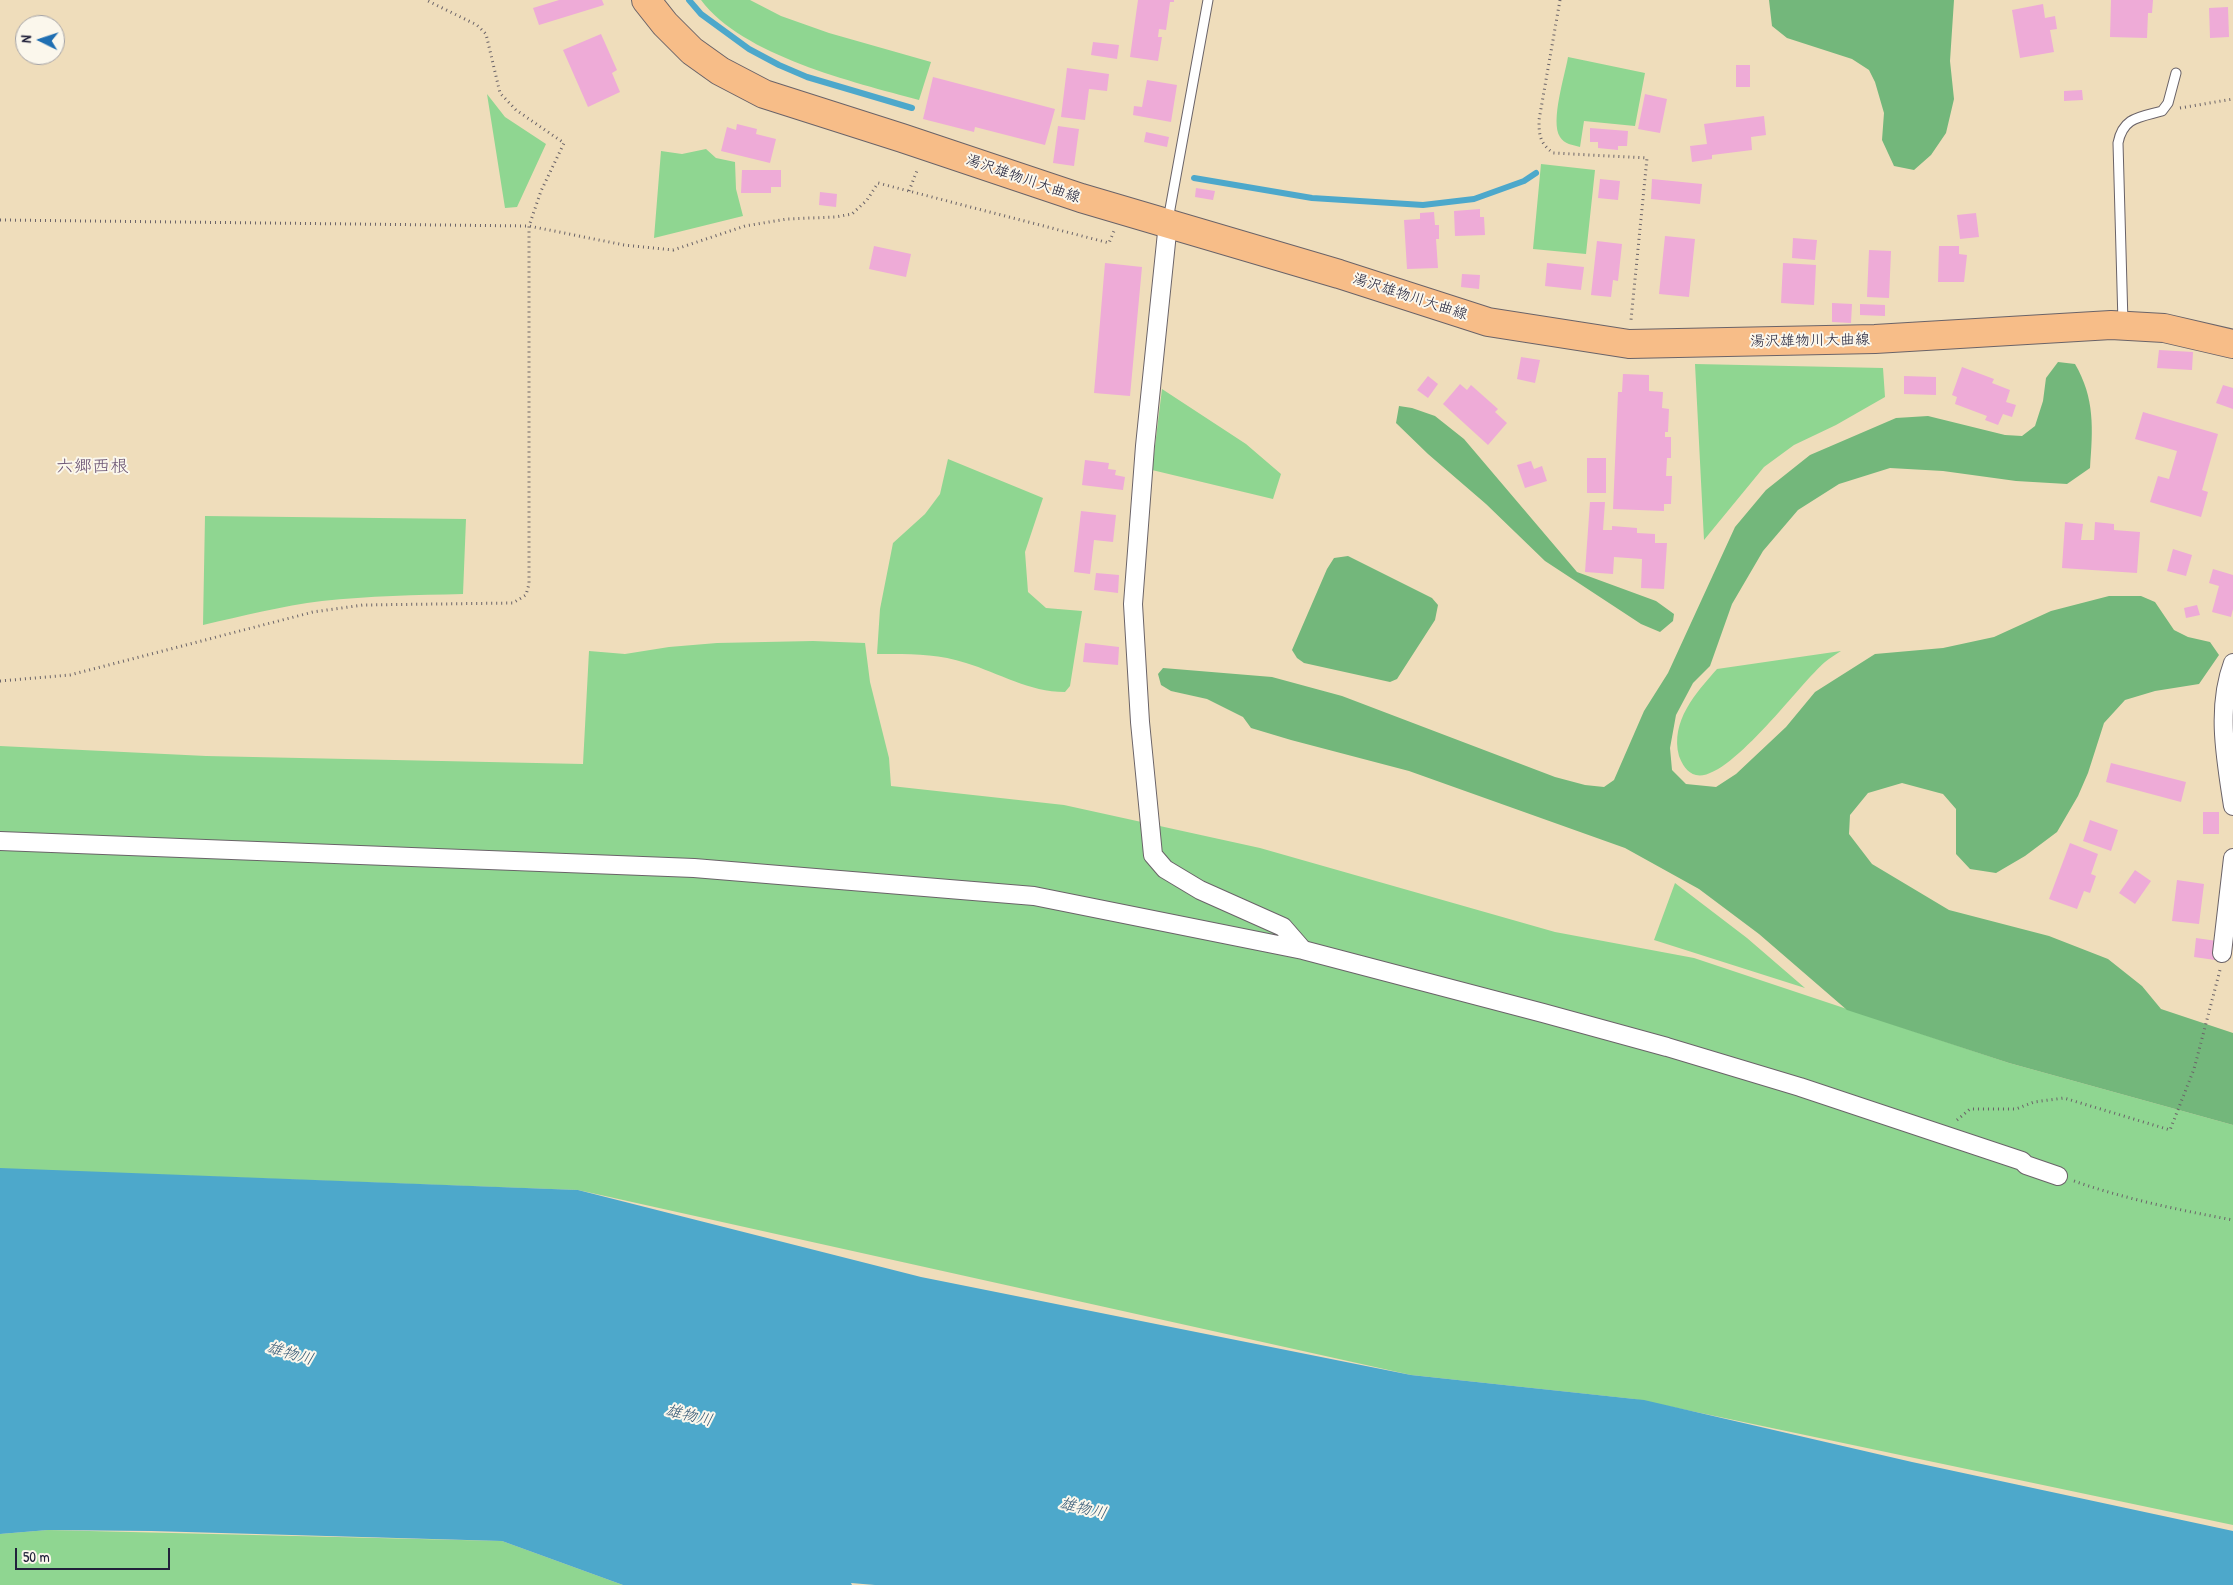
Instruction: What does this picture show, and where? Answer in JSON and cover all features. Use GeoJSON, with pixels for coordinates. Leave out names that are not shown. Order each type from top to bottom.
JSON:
{"type":"FeatureCollection","features":[{"type":"Feature","properties":{"kind":"main road","name":"湯沢雄物川大曲線"},"geometry":{"type":"LineString","coordinates":[[646,0],[664,24],[692,51],[720,72],[764,94],[1122,210],[1339,274],[1488,322],[1629,344],[1875,339],[2111,325],[2164,328],[2233,344]]}},
{"type":"Feature","properties":{"kind":"street"},"geometry":{"type":"LineString","coordinates":[[1168,223],[1145,446],[1133,604],[1140,722],[1153,855],[1165,869],[1200,890],[1283,927],[1303,950]]}},
{"type":"Feature","properties":{"kind":"street"},"geometry":{"type":"LineString","coordinates":[[2233,663],[2228,676],[2223,715],[2226,764],[2233,806]]}},
{"type":"Feature","properties":{"kind":"street"},"geometry":{"type":"LineString","coordinates":[[0,841],[694,868],[1034,896],[1303,950],[1667,1047],[1800,1087],[1941,1134],[2058,1176]]}},
{"type":"Feature","properties":{"kind":"street"},"geometry":{"type":"LineString","coordinates":[[2222,953],[2233,858]]}},
{"type":"Feature","properties":{"kind":"lane"},"geometry":{"type":"LineString","coordinates":[[1168,223],[1208,0]]}},
{"type":"Feature","properties":{"kind":"lane"},"geometry":{"type":"LineString","coordinates":[[2123,326],[2118,143],[2120,131],[2126,124],[2136,118],[2162,111],[2168,103],[2176,74]]}},
{"type":"Feature","properties":{"kind":"path"},"geometry":{"type":"LineString","coordinates":[[0,681],[70,675],[313,612],[363,605],[513,603],[526,595],[529,584],[529,226],[541,191],[564,143],[516,110],[500,93],[486,34],[477,24],[426,0]]}},
{"type":"Feature","properties":{"kind":"path"},"geometry":{"type":"LineString","coordinates":[[1560,0],[1539,120],[1539,136],[1543,145],[1553,153],[1647,158],[1629,344]]}},
{"type":"Feature","properties":{"kind":"path"},"geometry":{"type":"LineString","coordinates":[[2162,111],[2233,99]]}},
{"type":"Feature","properties":{"kind":"path"},"geometry":{"type":"LineString","coordinates":[[0,220],[529,226],[624,245],[673,250],[745,226],[787,219],[835,217],[852,214],[867,200],[878,183],[1109,243],[1122,210]]}},
{"type":"Feature","properties":{"kind":"path"},"geometry":{"type":"LineString","coordinates":[[1941,1134],[1970,1109],[2016,1109],[2034,1102],[2064,1098],[2170,1130],[2194,1069],[2218,981],[2222,953]]}},
{"type":"Feature","properties":{"kind":"path"},"geometry":{"type":"LineString","coordinates":[[2058,1176],[2098,1190],[2173,1209],[2233,1220]]}},
{"type":"Feature","properties":{"kind":"green space"},"geometry":{"type":"Polygon","coordinates":[[[701,0],[750,0],[781,16],[829,33],[931,62],[919,100],[832,75],[771,52],[744,37],[720,20],[701,0]]]}},
{"type":"Feature","properties":{"kind":"green space"},"geometry":{"type":"Polygon","coordinates":[[[1769,0],[1954,0],[1950,61],[1954,99],[1946,133],[1931,155],[1914,170],[1894,166],[1882,140],[1884,113],[1875,82],[1869,70],[1852,59],[1787,38],[1772,26],[1769,0]]]}},
{"type":"Feature","properties":{"kind":"green space"},"geometry":{"type":"Polygon","coordinates":[[[1568,57],[1645,73],[1635,126],[1584,121],[1580,147],[1569,144],[1560,137],[1557,130],[1557,110],[1568,57]]]}},
{"type":"Feature","properties":{"kind":"green space"},"geometry":{"type":"Polygon","coordinates":[[[487,94],[505,117],[546,144],[517,207],[505,208],[487,94]]]}},
{"type":"Feature","properties":{"kind":"green space"},"geometry":{"type":"Polygon","coordinates":[[[706,149],[716,158],[735,162],[736,189],[743,216],[654,238],[661,151],[682,154],[706,149]]]}},
{"type":"Feature","properties":{"kind":"green space"},"geometry":{"type":"Polygon","coordinates":[[[1541,164],[1595,170],[1586,254],[1533,249],[1541,164]]]}},
{"type":"Feature","properties":{"kind":"green space"},"geometry":{"type":"Polygon","coordinates":[[[2058,362],[2075,364],[2086,389],[2092,427],[2090,468],[2067,484],[2016,481],[1943,471],[1890,468],[1839,484],[1798,510],[1763,551],[1732,604],[1710,666],[1693,683],[1676,715],[1670,748],[1672,770],[1686,784],[1716,787],[1736,774],[1786,727],[1815,692],[1875,654],[1943,648],[1994,637],[2051,611],[2109,596],[2141,596],[2155,602],[2174,630],[2188,637],[2210,642],[2219,655],[2199,684],[2155,691],[2125,700],[2104,723],[2088,773],[2078,796],[2057,832],[2025,856],[1996,873],[1970,869],[1956,854],[1956,809],[1943,794],[1902,783],[1868,793],[1850,815],[1849,834],[1872,864],[1949,910],[2049,936],[2108,959],[2142,986],[2161,1009],[2233,1033],[2233,1125],[2009,1063],[1847,1010],[1759,934],[1699,889],[1625,848],[1409,771],[1251,728],[1243,717],[1207,699],[1171,691],[1161,685],[1158,674],[1163,668],[1272,677],[1342,696],[1555,777],[1585,785],[1604,787],[1614,780],[1644,711],[1668,673],[1735,527],[1766,490],[1810,455],[1896,418],[1928,416],[2005,435],[2022,436],[2035,426],[2043,401],[2046,378],[2058,362]]]}},
{"type":"Feature","properties":{"kind":"green space"},"geometry":{"type":"Polygon","coordinates":[[[1695,364],[1883,368],[1885,397],[1836,425],[1794,445],[1764,467],[1704,540],[1695,364]]]}},
{"type":"Feature","properties":{"kind":"green space"},"geometry":{"type":"Polygon","coordinates":[[[1162,389],[1246,444],[1281,474],[1273,499],[1152,470],[1162,389]]]}},
{"type":"Feature","properties":{"kind":"green space"},"geometry":{"type":"Polygon","coordinates":[[[1399,406],[1412,408],[1435,416],[1464,439],[1577,572],[1656,601],[1674,614],[1673,621],[1660,632],[1641,624],[1545,561],[1486,504],[1428,454],[1396,423],[1399,406]]]}},
{"type":"Feature","properties":{"kind":"green space"},"geometry":{"type":"Polygon","coordinates":[[[948,459],[1043,498],[1025,552],[1028,592],[1046,608],[1082,611],[1070,686],[1065,692],[1039,689],[944,657],[877,654],[880,609],[893,543],[925,514],[940,494],[948,459]]]}},
{"type":"Feature","properties":{"kind":"green space"},"geometry":{"type":"Polygon","coordinates":[[[205,516],[466,519],[463,594],[322,601],[277,608],[203,625],[205,516]]]}},
{"type":"Feature","properties":{"kind":"green space"},"geometry":{"type":"Polygon","coordinates":[[[1348,556],[1432,598],[1438,605],[1435,620],[1397,679],[1390,682],[1304,663],[1297,658],[1292,650],[1327,569],[1334,558],[1348,556]]]}},
{"type":"Feature","properties":{"kind":"green space"},"geometry":{"type":"Polygon","coordinates":[[[813,641],[865,643],[870,682],[889,758],[891,786],[1064,805],[1260,848],[1555,932],[1694,958],[2009,1063],[2233,1125],[2233,1525],[1634,1399],[1411,1375],[578,1190],[0,1169],[0,746],[206,756],[583,764],[589,651],[625,654],[669,647],[717,643],[813,641]]]}},
{"type":"Feature","properties":{"kind":"green space"},"geometry":{"type":"Polygon","coordinates":[[[1841,651],[1825,662],[1764,729],[1726,764],[1710,773],[1696,775],[1685,768],[1679,756],[1678,731],[1693,698],[1717,669],[1841,651]]]}},
{"type":"Feature","properties":{"kind":"green space"},"geometry":{"type":"Polygon","coordinates":[[[1675,883],[1747,938],[1805,988],[1654,940],[1675,883]]]}},
{"type":"Feature","properties":{"kind":"green space"},"geometry":{"type":"Polygon","coordinates":[[[48,1530],[502,1541],[623,1585],[0,1585],[0,1534],[48,1530]]]}},
{"type":"Feature","properties":{"kind":"water","name":"雄物川"},"geometry":{"type":"Polygon","coordinates":[[[0,1168],[578,1190],[921,1277],[1411,1375],[1644,1400],[1912,1462],[2233,1531],[2233,1585],[875,1585],[851,1583],[852,1585],[623,1585],[502,1541],[151,1531],[48,1530],[0,1534],[0,1168]]]}},
{"type":"Feature","properties":{"kind":"building"},"geometry":{"type":"Polygon","coordinates":[[[559,0],[602,0],[604,5],[539,25],[533,8],[559,0]]]}},
{"type":"Feature","properties":{"kind":"building"},"geometry":{"type":"Polygon","coordinates":[[[1138,0],[1174,0],[1174,2],[1170,2],[1166,30],[1159,29],[1158,37],[1162,37],[1158,61],[1130,57],[1138,0]]]}},
{"type":"Feature","properties":{"kind":"building"},"geometry":{"type":"Polygon","coordinates":[[[2111,0],[2153,0],[2152,13],[2148,13],[2147,38],[2110,37],[2111,0]]]}},
{"type":"Feature","properties":{"kind":"building"},"geometry":{"type":"Polygon","coordinates":[[[2043,4],[2045,18],[2055,16],[2057,29],[2050,30],[2054,52],[2020,58],[2012,10],[2043,4]]]}},
{"type":"Feature","properties":{"kind":"building"},"geometry":{"type":"Polygon","coordinates":[[[2228,7],[2229,37],[2210,38],[2209,8],[2228,7]]]}},
{"type":"Feature","properties":{"kind":"building"},"geometry":{"type":"Polygon","coordinates":[[[601,34],[617,70],[612,73],[620,92],[588,107],[563,50],[601,34]]]}},
{"type":"Feature","properties":{"kind":"building"},"geometry":{"type":"Polygon","coordinates":[[[1093,42],[1119,45],[1117,59],[1091,55],[1093,42]]]}},
{"type":"Feature","properties":{"kind":"building"},"geometry":{"type":"Polygon","coordinates":[[[1736,65],[1750,65],[1750,87],[1736,87],[1736,65]]]}},
{"type":"Feature","properties":{"kind":"building"},"geometry":{"type":"Polygon","coordinates":[[[1067,68],[1109,74],[1107,91],[1089,89],[1085,120],[1061,117],[1067,68]]]}},
{"type":"Feature","properties":{"kind":"building"},"geometry":{"type":"Polygon","coordinates":[[[933,77],[1055,109],[1045,145],[975,127],[974,132],[923,119],[933,77]]]}},
{"type":"Feature","properties":{"kind":"building"},"geometry":{"type":"Polygon","coordinates":[[[1147,80],[1177,85],[1171,122],[1133,115],[1134,106],[1142,107],[1147,80]]]}},
{"type":"Feature","properties":{"kind":"building"},"geometry":{"type":"Polygon","coordinates":[[[2082,90],[2083,100],[2064,101],[2064,91],[2082,90]]]}},
{"type":"Feature","properties":{"kind":"building"},"geometry":{"type":"Polygon","coordinates":[[[1645,94],[1667,99],[1660,133],[1638,129],[1645,94]]]}},
{"type":"Feature","properties":{"kind":"building"},"geometry":{"type":"Polygon","coordinates":[[[1764,116],[1766,135],[1751,137],[1752,150],[1712,155],[1712,159],[1692,162],[1690,146],[1707,144],[1704,124],[1764,116]]]}},
{"type":"Feature","properties":{"kind":"building"},"geometry":{"type":"Polygon","coordinates":[[[737,124],[757,129],[756,134],[776,139],[770,163],[721,151],[727,127],[736,130],[737,124]]]}},
{"type":"Feature","properties":{"kind":"building"},"geometry":{"type":"Polygon","coordinates":[[[1058,126],[1079,129],[1074,166],[1053,163],[1058,126]]]}},
{"type":"Feature","properties":{"kind":"building"},"geometry":{"type":"Polygon","coordinates":[[[1590,128],[1628,131],[1627,146],[1618,146],[1618,150],[1598,148],[1598,142],[1590,142],[1590,128]]]}},
{"type":"Feature","properties":{"kind":"building"},"geometry":{"type":"Polygon","coordinates":[[[1146,132],[1169,137],[1167,147],[1144,142],[1146,132]]]}},
{"type":"Feature","properties":{"kind":"building"},"geometry":{"type":"Polygon","coordinates":[[[742,170],[781,170],[781,187],[771,187],[771,193],[741,193],[742,170]]]}},
{"type":"Feature","properties":{"kind":"building"},"geometry":{"type":"Polygon","coordinates":[[[1600,179],[1620,181],[1618,200],[1598,198],[1600,179]]]}},
{"type":"Feature","properties":{"kind":"building"},"geometry":{"type":"Polygon","coordinates":[[[1652,179],[1702,184],[1700,204],[1651,199],[1652,179]]]}},
{"type":"Feature","properties":{"kind":"building"},"geometry":{"type":"Polygon","coordinates":[[[1196,188],[1215,191],[1213,200],[1195,197],[1196,188]]]}},
{"type":"Feature","properties":{"kind":"building"},"geometry":{"type":"Polygon","coordinates":[[[820,192],[837,194],[836,207],[819,205],[820,192]]]}},
{"type":"Feature","properties":{"kind":"building"},"geometry":{"type":"Polygon","coordinates":[[[1480,209],[1480,217],[1484,217],[1485,235],[1455,236],[1454,211],[1480,209]]]}},
{"type":"Feature","properties":{"kind":"building"},"geometry":{"type":"Polygon","coordinates":[[[1434,212],[1435,225],[1439,225],[1439,239],[1436,239],[1438,268],[1407,269],[1404,220],[1420,219],[1420,213],[1434,212]]]}},
{"type":"Feature","properties":{"kind":"building"},"geometry":{"type":"Polygon","coordinates":[[[1976,213],[1979,237],[1960,239],[1957,215],[1976,213]]]}},
{"type":"Feature","properties":{"kind":"building"},"geometry":{"type":"Polygon","coordinates":[[[1665,236],[1695,239],[1689,297],[1659,294],[1665,236]]]}},
{"type":"Feature","properties":{"kind":"building"},"geometry":{"type":"Polygon","coordinates":[[[1793,238],[1817,240],[1815,260],[1792,258],[1793,238]]]}},
{"type":"Feature","properties":{"kind":"building"},"geometry":{"type":"Polygon","coordinates":[[[1597,241],[1622,244],[1618,281],[1613,280],[1611,297],[1591,295],[1597,241]]]}},
{"type":"Feature","properties":{"kind":"building"},"geometry":{"type":"Polygon","coordinates":[[[874,246],[911,254],[906,277],[869,269],[874,246]]]}},
{"type":"Feature","properties":{"kind":"building"},"geometry":{"type":"Polygon","coordinates":[[[1939,246],[1959,246],[1959,254],[1967,255],[1964,282],[1938,282],[1939,246]]]}},
{"type":"Feature","properties":{"kind":"building"},"geometry":{"type":"Polygon","coordinates":[[[1869,250],[1891,251],[1889,298],[1867,297],[1869,250]]]}},
{"type":"Feature","properties":{"kind":"building"},"geometry":{"type":"Polygon","coordinates":[[[1105,263],[1142,267],[1130,396],[1094,393],[1105,263]]]}},
{"type":"Feature","properties":{"kind":"building"},"geometry":{"type":"Polygon","coordinates":[[[1547,263],[1584,267],[1581,290],[1545,286],[1547,263]]]}},
{"type":"Feature","properties":{"kind":"building"},"geometry":{"type":"Polygon","coordinates":[[[1783,263],[1816,265],[1814,305],[1781,303],[1783,263]]]}},
{"type":"Feature","properties":{"kind":"building"},"geometry":{"type":"Polygon","coordinates":[[[1462,274],[1480,275],[1479,289],[1461,287],[1462,274]]]}},
{"type":"Feature","properties":{"kind":"building"},"geometry":{"type":"Polygon","coordinates":[[[1832,303],[1852,304],[1851,323],[1832,322],[1832,303]]]}},
{"type":"Feature","properties":{"kind":"building"},"geometry":{"type":"Polygon","coordinates":[[[1860,304],[1885,305],[1885,316],[1860,315],[1860,304]]]}},
{"type":"Feature","properties":{"kind":"building"},"geometry":{"type":"Polygon","coordinates":[[[2159,350],[2193,352],[2192,370],[2157,368],[2159,350]]]}},
{"type":"Feature","properties":{"kind":"building"},"geometry":{"type":"Polygon","coordinates":[[[1521,357],[1540,360],[1535,383],[1517,379],[1521,357]]]}},
{"type":"Feature","properties":{"kind":"building"},"geometry":{"type":"Polygon","coordinates":[[[1962,367],[1994,379],[1992,383],[2010,390],[2006,402],[2016,405],[2012,417],[2003,414],[1998,425],[1985,420],[1987,416],[1955,404],[1957,397],[1952,395],[1962,367]]]}},
{"type":"Feature","properties":{"kind":"building"},"geometry":{"type":"Polygon","coordinates":[[[1623,374],[1649,375],[1649,391],[1663,392],[1662,408],[1669,409],[1668,432],[1665,432],[1665,437],[1671,437],[1671,458],[1667,458],[1666,476],[1672,476],[1671,504],[1664,504],[1664,511],[1613,509],[1618,392],[1622,392],[1623,374]]]}},
{"type":"Feature","properties":{"kind":"building"},"geometry":{"type":"Polygon","coordinates":[[[1428,376],[1438,384],[1428,398],[1417,390],[1428,376]]]}},
{"type":"Feature","properties":{"kind":"building"},"geometry":{"type":"Polygon","coordinates":[[[1904,376],[1936,377],[1936,395],[1904,394],[1904,376]]]}},
{"type":"Feature","properties":{"kind":"building"},"geometry":{"type":"Polygon","coordinates":[[[1460,384],[1467,390],[1471,385],[1498,409],[1495,412],[1507,423],[1488,445],[1443,404],[1460,384]]]}},
{"type":"Feature","properties":{"kind":"building"},"geometry":{"type":"Polygon","coordinates":[[[2223,385],[2233,388],[2233,409],[2216,403],[2223,385]]]}},
{"type":"Feature","properties":{"kind":"building"},"geometry":{"type":"Polygon","coordinates":[[[2143,412],[2218,434],[2202,490],[2208,492],[2201,517],[2150,502],[2158,476],[2169,479],[2177,451],[2135,439],[2143,412]]]}},
{"type":"Feature","properties":{"kind":"building"},"geometry":{"type":"Polygon","coordinates":[[[1587,458],[1606,458],[1606,493],[1587,493],[1587,458]]]}},
{"type":"Feature","properties":{"kind":"building"},"geometry":{"type":"Polygon","coordinates":[[[1085,460],[1109,463],[1108,469],[1116,470],[1115,475],[1125,477],[1123,490],[1082,485],[1085,460]]]}},
{"type":"Feature","properties":{"kind":"building"},"geometry":{"type":"Polygon","coordinates":[[[1531,461],[1534,469],[1542,466],[1547,481],[1525,488],[1517,465],[1531,461]]]}},
{"type":"Feature","properties":{"kind":"building"},"geometry":{"type":"Polygon","coordinates":[[[1590,502],[1605,502],[1603,530],[1612,530],[1612,526],[1637,528],[1637,533],[1655,534],[1655,543],[1667,543],[1664,589],[1641,588],[1642,559],[1614,557],[1613,574],[1585,572],[1590,502]]]}},
{"type":"Feature","properties":{"kind":"building"},"geometry":{"type":"Polygon","coordinates":[[[1081,511],[1116,515],[1113,542],[1094,540],[1090,574],[1074,572],[1081,511]]]}},
{"type":"Feature","properties":{"kind":"building"},"geometry":{"type":"Polygon","coordinates":[[[2065,522],[2083,524],[2081,540],[2094,540],[2095,522],[2114,524],[2114,530],[2140,532],[2137,573],[2062,568],[2065,522]]]}},
{"type":"Feature","properties":{"kind":"building"},"geometry":{"type":"Polygon","coordinates":[[[2173,549],[2192,555],[2186,576],[2167,571],[2173,549]]]}},
{"type":"Feature","properties":{"kind":"building"},"geometry":{"type":"Polygon","coordinates":[[[2213,569],[2233,575],[2233,609],[2231,617],[2212,612],[2219,586],[2209,583],[2213,569]]]}},
{"type":"Feature","properties":{"kind":"building"},"geometry":{"type":"Polygon","coordinates":[[[1096,573],[1119,575],[1118,593],[1094,590],[1096,573]]]}},
{"type":"Feature","properties":{"kind":"building"},"geometry":{"type":"Polygon","coordinates":[[[2197,605],[2200,615],[2186,618],[2184,608],[2197,605]]]}},
{"type":"Feature","properties":{"kind":"building"},"geometry":{"type":"Polygon","coordinates":[[[1085,643],[1119,647],[1118,665],[1083,662],[1085,643]]]}},
{"type":"Feature","properties":{"kind":"building"},"geometry":{"type":"Polygon","coordinates":[[[2111,763],[2186,782],[2181,802],[2106,782],[2111,763]]]}},
{"type":"Feature","properties":{"kind":"building"},"geometry":{"type":"Polygon","coordinates":[[[2203,812],[2219,812],[2219,834],[2203,834],[2203,812]]]}},
{"type":"Feature","properties":{"kind":"building"},"geometry":{"type":"Polygon","coordinates":[[[2090,820],[2118,830],[2111,851],[2083,841],[2090,820]]]}},
{"type":"Feature","properties":{"kind":"building"},"geometry":{"type":"Polygon","coordinates":[[[2070,843],[2098,854],[2091,874],[2096,876],[2090,893],[2084,891],[2077,909],[2049,899],[2070,843]]]}},
{"type":"Feature","properties":{"kind":"building"},"geometry":{"type":"Polygon","coordinates":[[[2135,870],[2151,881],[2135,904],[2119,893],[2135,870]]]}},
{"type":"Feature","properties":{"kind":"building"},"geometry":{"type":"Polygon","coordinates":[[[2177,880],[2204,884],[2199,924],[2172,921],[2177,880]]]}},
{"type":"Feature","properties":{"kind":"building"},"geometry":{"type":"Polygon","coordinates":[[[2196,938],[2217,941],[2215,960],[2194,957],[2196,938]]]}},
{"type":"Feature","properties":{"kind":"waterway"},"geometry":{"type":"LineString","coordinates":[[689,0],[701,14],[749,49],[779,65],[807,77],[912,108]]}},
{"type":"Feature","properties":{"kind":"waterway"},"geometry":{"type":"LineString","coordinates":[[1194,178],[1312,198],[1423,205],[1474,199],[1524,181],[1536,173]]}},
{"type":"Feature","properties":{"kind":"district","name":"六郷西根"},"geometry":{"type":"Point","coordinates":[92,467]}}]}
